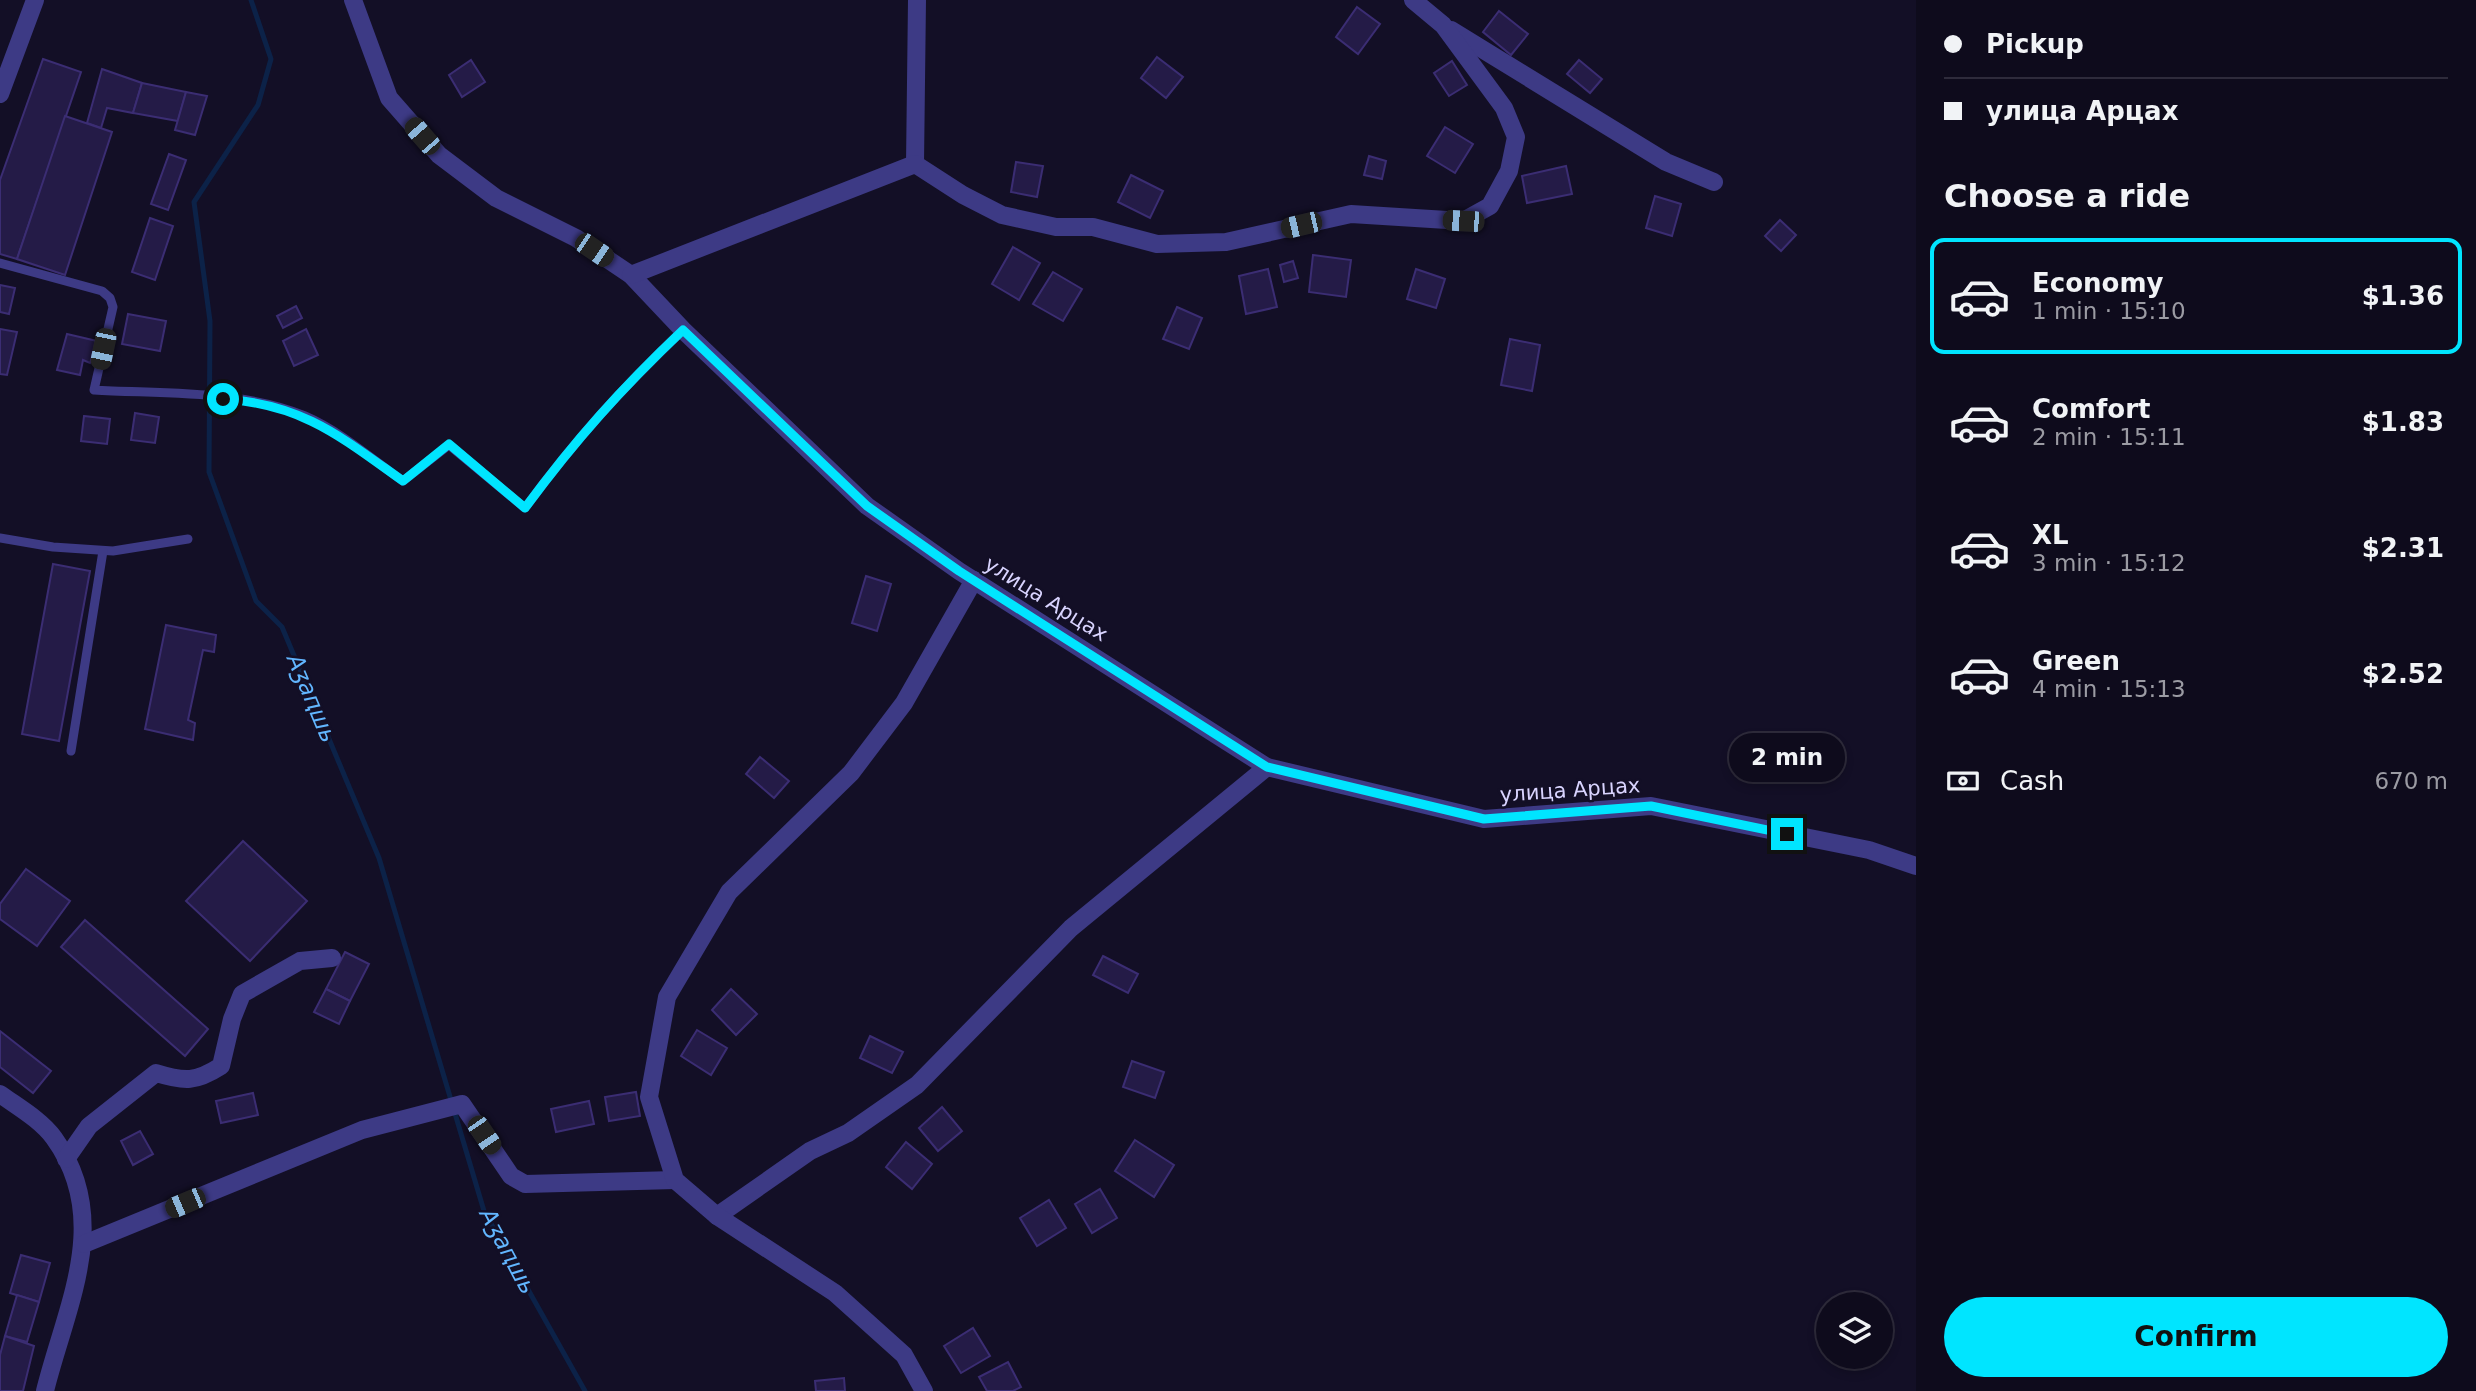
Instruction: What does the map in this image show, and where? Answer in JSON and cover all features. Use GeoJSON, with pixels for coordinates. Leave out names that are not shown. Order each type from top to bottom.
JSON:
{"type":"FeatureCollection","features":[{"type":"Feature","properties":{"kind":"street"},"geometry":{"type":"LineString","coordinates":[[0,94],[35,0]]}},
{"type":"Feature","properties":{"kind":"street","name":"улица Арцах"},"geometry":{"type":"LineString","coordinates":[[353,0],[389,98],[439,155],[496,198],[576,238],[631,275],[683,330],[867,506],[974,580],[1267,767],[1484,819],[1651,806],[1868,850],[1916,866]]}},
{"type":"Feature","properties":{"kind":"street"},"geometry":{"type":"LineString","coordinates":[[915,164],[917,0]]}},
{"type":"Feature","properties":{"kind":"street"},"geometry":{"type":"LineString","coordinates":[[1413,0],[1443,24],[1666,162],[1714,182]]}},
{"type":"Feature","properties":{"kind":"street"},"geometry":{"type":"LineString","coordinates":[[915,164],[962,195],[1002,215],[1056,226],[1093,227],[1157,244],[1226,242],[1351,214],[1463,221],[1490,206],[1509,171],[1516,137],[1504,108],[1443,24]]}},
{"type":"Feature","properties":{"kind":"street"},"geometry":{"type":"LineString","coordinates":[[631,275],[915,164]]}},
{"type":"Feature","properties":{"kind":"street"},"geometry":{"type":"LineString","coordinates":[[924,1391],[904,1355],[835,1293],[718,1216],[675,1180],[649,1097],[667,997],[729,892],[851,774],[904,703],[974,580]]}},
{"type":"Feature","properties":{"kind":"street"},"geometry":{"type":"LineString","coordinates":[[718,1216],[800,1158],[848,1133],[916,1085],[1072,928],[1267,767]]}},
{"type":"Feature","properties":{"kind":"street"},"geometry":{"type":"LineString","coordinates":[[66,1159],[89,1126],[156,1073],[173,1078],[201,1079],[221,1066],[232,1020],[242,994],[300,961],[332,958]]}},
{"type":"Feature","properties":{"kind":"street"},"geometry":{"type":"LineString","coordinates":[[0,1094],[53,1136],[66,1159],[83,1215],[84,1244],[45,1391]]}},
{"type":"Feature","properties":{"kind":"street"},"geometry":{"type":"LineString","coordinates":[[84,1244],[362,1130],[433,1109],[462,1104],[511,1176],[525,1184],[675,1180]]}},
{"type":"Feature","properties":{"kind":"lane"},"geometry":{"type":"LineString","coordinates":[[0,263],[102,291],[110,298],[113,307],[94,390],[223,399],[285,408],[309,418],[403,481],[449,444],[525,508],[574,441],[617,393],[683,330]]}},
{"type":"Feature","properties":{"kind":"lane"},"geometry":{"type":"LineString","coordinates":[[0,538],[53,547],[103,551],[188,539]]}},
{"type":"Feature","properties":{"kind":"lane"},"geometry":{"type":"LineString","coordinates":[[71,751],[103,551]]}},
{"type":"Feature","properties":{"kind":"building"},"geometry":{"type":"Polygon","coordinates":[[[1357,7],[1380,24],[1358,54],[1336,37],[1357,7]]]}},
{"type":"Feature","properties":{"kind":"building"},"geometry":{"type":"Polygon","coordinates":[[[1499,11],[1528,34],[1511,55],[1483,32],[1499,11]]]}},
{"type":"Feature","properties":{"kind":"building"},"geometry":{"type":"Polygon","coordinates":[[[1157,57],[1183,77],[1166,98],[1141,78],[1157,57]]]}},
{"type":"Feature","properties":{"kind":"building"},"geometry":{"type":"Polygon","coordinates":[[[43,59],[81,72],[17,259],[0,254],[0,180],[43,59]]]}},
{"type":"Feature","properties":{"kind":"building"},"geometry":{"type":"Polygon","coordinates":[[[471,60],[485,82],[462,97],[449,75],[471,60]]]}},
{"type":"Feature","properties":{"kind":"building"},"geometry":{"type":"Polygon","coordinates":[[[1579,60],[1602,79],[1590,93],[1567,74],[1579,60]]]}},
{"type":"Feature","properties":{"kind":"building"},"geometry":{"type":"Polygon","coordinates":[[[1452,61],[1467,85],[1449,96],[1434,73],[1452,61]]]}},
{"type":"Feature","properties":{"kind":"building"},"geometry":{"type":"Polygon","coordinates":[[[102,69],[142,83],[133,113],[107,108],[101,128],[87,123],[102,69]]]}},
{"type":"Feature","properties":{"kind":"building"},"geometry":{"type":"Polygon","coordinates":[[[142,83],[186,92],[178,121],[133,113],[142,83]]]}},
{"type":"Feature","properties":{"kind":"building"},"geometry":{"type":"Polygon","coordinates":[[[186,92],[207,96],[195,135],[175,130],[186,92]]]}},
{"type":"Feature","properties":{"kind":"building"},"geometry":{"type":"Polygon","coordinates":[[[65,116],[112,132],[65,275],[17,259],[65,116]]]}},
{"type":"Feature","properties":{"kind":"building"},"geometry":{"type":"Polygon","coordinates":[[[1445,127],[1473,144],[1455,173],[1427,156],[1445,127]]]}},
{"type":"Feature","properties":{"kind":"building"},"geometry":{"type":"Polygon","coordinates":[[[169,154],[186,160],[168,210],[151,204],[169,154]]]}},
{"type":"Feature","properties":{"kind":"building"},"geometry":{"type":"Polygon","coordinates":[[[1369,156],[1386,161],[1382,179],[1364,175],[1369,156]]]}},
{"type":"Feature","properties":{"kind":"building"},"geometry":{"type":"Polygon","coordinates":[[[1016,162],[1043,166],[1037,197],[1011,192],[1016,162]]]}},
{"type":"Feature","properties":{"kind":"building"},"geometry":{"type":"Polygon","coordinates":[[[1566,166],[1572,194],[1527,203],[1522,176],[1566,166]]]}},
{"type":"Feature","properties":{"kind":"building"},"geometry":{"type":"Polygon","coordinates":[[[1131,175],[1163,191],[1150,218],[1118,202],[1131,175]]]}},
{"type":"Feature","properties":{"kind":"building"},"geometry":{"type":"Polygon","coordinates":[[[1655,196],[1681,204],[1672,236],[1646,228],[1655,196]]]}},
{"type":"Feature","properties":{"kind":"building"},"geometry":{"type":"Polygon","coordinates":[[[150,218],[173,226],[155,280],[132,272],[150,218]]]}},
{"type":"Feature","properties":{"kind":"building"},"geometry":{"type":"Polygon","coordinates":[[[1780,220],[1796,235],[1781,251],[1765,236],[1780,220]]]}},
{"type":"Feature","properties":{"kind":"building"},"geometry":{"type":"Polygon","coordinates":[[[1013,247],[1040,263],[1019,300],[992,284],[1013,247]]]}},
{"type":"Feature","properties":{"kind":"building"},"geometry":{"type":"Polygon","coordinates":[[[1313,255],[1351,260],[1346,297],[1309,292],[1313,255]]]}},
{"type":"Feature","properties":{"kind":"building"},"geometry":{"type":"Polygon","coordinates":[[[1293,261],[1298,278],[1284,282],[1280,265],[1293,261]]]}},
{"type":"Feature","properties":{"kind":"building"},"geometry":{"type":"Polygon","coordinates":[[[1268,269],[1277,307],[1246,314],[1239,276],[1268,269]]]}},
{"type":"Feature","properties":{"kind":"building"},"geometry":{"type":"Polygon","coordinates":[[[1416,269],[1445,279],[1436,308],[1407,299],[1416,269]]]}},
{"type":"Feature","properties":{"kind":"building"},"geometry":{"type":"Polygon","coordinates":[[[1053,272],[1082,289],[1063,321],[1033,304],[1053,272]]]}},
{"type":"Feature","properties":{"kind":"building"},"geometry":{"type":"Polygon","coordinates":[[[0,285],[15,288],[9,314],[0,312],[0,285]]]}},
{"type":"Feature","properties":{"kind":"building"},"geometry":{"type":"Polygon","coordinates":[[[296,306],[302,318],[283,328],[277,316],[296,306]]]}},
{"type":"Feature","properties":{"kind":"building"},"geometry":{"type":"Polygon","coordinates":[[[1177,307],[1202,318],[1189,349],[1163,339],[1177,307]]]}},
{"type":"Feature","properties":{"kind":"building"},"geometry":{"type":"Polygon","coordinates":[[[128,314],[166,321],[160,351],[122,344],[128,314]]]}},
{"type":"Feature","properties":{"kind":"building"},"geometry":{"type":"Polygon","coordinates":[[[0,329],[17,332],[7,375],[0,374],[0,329]]]}},
{"type":"Feature","properties":{"kind":"building"},"geometry":{"type":"Polygon","coordinates":[[[306,329],[318,355],[294,366],[283,341],[306,329]]]}},
{"type":"Feature","properties":{"kind":"building"},"geometry":{"type":"Polygon","coordinates":[[[67,334],[97,341],[90,363],[83,360],[80,375],[57,370],[67,334]]]}},
{"type":"Feature","properties":{"kind":"building"},"geometry":{"type":"Polygon","coordinates":[[[1510,339],[1540,345],[1532,391],[1501,385],[1510,339]]]}},
{"type":"Feature","properties":{"kind":"building"},"geometry":{"type":"Polygon","coordinates":[[[135,413],[159,417],[155,443],[131,440],[135,413]]]}},
{"type":"Feature","properties":{"kind":"building"},"geometry":{"type":"Polygon","coordinates":[[[84,416],[110,419],[107,444],[81,441],[84,416]]]}},
{"type":"Feature","properties":{"kind":"building"},"geometry":{"type":"Polygon","coordinates":[[[53,564],[90,571],[59,741],[22,734],[53,564]]]}},
{"type":"Feature","properties":{"kind":"building"},"geometry":{"type":"Polygon","coordinates":[[[866,576],[891,584],[877,631],[852,623],[866,576]]]}},
{"type":"Feature","properties":{"kind":"building"},"geometry":{"type":"Polygon","coordinates":[[[166,625],[216,635],[214,652],[203,650],[188,720],[195,723],[193,740],[145,729],[166,625]]]}},
{"type":"Feature","properties":{"kind":"building"},"geometry":{"type":"Polygon","coordinates":[[[760,757],[789,781],[774,798],[746,774],[760,757]]]}},
{"type":"Feature","properties":{"kind":"building"},"geometry":{"type":"Polygon","coordinates":[[[243,841],[307,901],[250,961],[186,901],[243,841]]]}},
{"type":"Feature","properties":{"kind":"building"},"geometry":{"type":"Polygon","coordinates":[[[26,869],[70,901],[37,946],[0,919],[0,904],[26,869]]]}},
{"type":"Feature","properties":{"kind":"building"},"geometry":{"type":"Polygon","coordinates":[[[85,920],[208,1029],[185,1056],[61,947],[85,920]]]}},
{"type":"Feature","properties":{"kind":"building"},"geometry":{"type":"Polygon","coordinates":[[[345,952],[369,964],[350,1001],[326,989],[345,952]]]}},
{"type":"Feature","properties":{"kind":"building"},"geometry":{"type":"Polygon","coordinates":[[[1103,956],[1138,974],[1128,993],[1093,975],[1103,956]]]}},
{"type":"Feature","properties":{"kind":"building"},"geometry":{"type":"Polygon","coordinates":[[[326,989],[350,1001],[339,1024],[314,1012],[326,989]]]}},
{"type":"Feature","properties":{"kind":"building"},"geometry":{"type":"Polygon","coordinates":[[[731,989],[757,1014],[736,1035],[712,1010],[731,989]]]}},
{"type":"Feature","properties":{"kind":"building"},"geometry":{"type":"Polygon","coordinates":[[[697,1030],[727,1048],[711,1075],[681,1056],[697,1030]]]}},
{"type":"Feature","properties":{"kind":"building"},"geometry":{"type":"Polygon","coordinates":[[[0,1031],[51,1071],[33,1093],[0,1067],[0,1031]]]}},
{"type":"Feature","properties":{"kind":"building"},"geometry":{"type":"Polygon","coordinates":[[[870,1036],[903,1052],[892,1073],[860,1058],[870,1036]]]}},
{"type":"Feature","properties":{"kind":"building"},"geometry":{"type":"Polygon","coordinates":[[[1132,1061],[1164,1072],[1155,1098],[1123,1087],[1132,1061]]]}},
{"type":"Feature","properties":{"kind":"building"},"geometry":{"type":"Polygon","coordinates":[[[636,1092],[640,1116],[609,1121],[605,1097],[636,1092]]]}},
{"type":"Feature","properties":{"kind":"building"},"geometry":{"type":"Polygon","coordinates":[[[253,1093],[258,1115],[221,1123],[216,1101],[253,1093]]]}},
{"type":"Feature","properties":{"kind":"building"},"geometry":{"type":"Polygon","coordinates":[[[589,1101],[594,1124],[556,1132],[551,1109],[589,1101]]]}},
{"type":"Feature","properties":{"kind":"building"},"geometry":{"type":"Polygon","coordinates":[[[942,1107],[962,1131],[938,1151],[919,1128],[942,1107]]]}},
{"type":"Feature","properties":{"kind":"building"},"geometry":{"type":"Polygon","coordinates":[[[140,1131],[153,1154],[133,1165],[121,1141],[140,1131]]]}},
{"type":"Feature","properties":{"kind":"building"},"geometry":{"type":"Polygon","coordinates":[[[1135,1140],[1174,1165],[1154,1197],[1115,1171],[1135,1140]]]}},
{"type":"Feature","properties":{"kind":"building"},"geometry":{"type":"Polygon","coordinates":[[[906,1142],[932,1164],[912,1189],[886,1167],[906,1142]]]}},
{"type":"Feature","properties":{"kind":"building"},"geometry":{"type":"Polygon","coordinates":[[[1100,1189],[1117,1218],[1092,1233],[1075,1204],[1100,1189]]]}},
{"type":"Feature","properties":{"kind":"building"},"geometry":{"type":"Polygon","coordinates":[[[1049,1200],[1066,1228],[1037,1246],[1020,1218],[1049,1200]]]}},
{"type":"Feature","properties":{"kind":"building"},"geometry":{"type":"Polygon","coordinates":[[[21,1255],[50,1263],[39,1302],[10,1293],[21,1255]]]}},
{"type":"Feature","properties":{"kind":"building"},"geometry":{"type":"Polygon","coordinates":[[[17,1295],[39,1302],[27,1342],[5,1336],[17,1295]]]}},
{"type":"Feature","properties":{"kind":"building"},"geometry":{"type":"Polygon","coordinates":[[[973,1328],[990,1356],[961,1373],[944,1346],[973,1328]]]}},
{"type":"Feature","properties":{"kind":"building"},"geometry":{"type":"Polygon","coordinates":[[[5,1336],[34,1346],[23,1391],[0,1391],[0,1355],[5,1336]]]}},
{"type":"Feature","properties":{"kind":"building"},"geometry":{"type":"Polygon","coordinates":[[[1008,1362],[1021,1387],[1013,1391],[987,1391],[979,1377],[1008,1362]]]}},
{"type":"Feature","properties":{"kind":"building"},"geometry":{"type":"Polygon","coordinates":[[[844,1378],[845,1391],[816,1391],[815,1381],[844,1378]]]}},
{"type":"Feature","properties":{"kind":"waterway","name":"Аӡаԥшь"},"geometry":{"type":"LineString","coordinates":[[251,0],[271,59],[258,105],[194,202],[210,321],[209,472],[256,601],[282,627],[379,858],[484,1211],[585,1391]]}},
{"type":"Feature","properties":{"kind":"route"},"geometry":{"type":"LineString","coordinates":[[223,399],[285,408],[309,418],[403,481],[449,444],[525,508],[574,441],[617,393],[683,330],[867,506],[959,571],[1267,767],[1484,819],[1651,806],[1787,834]]}}]}
